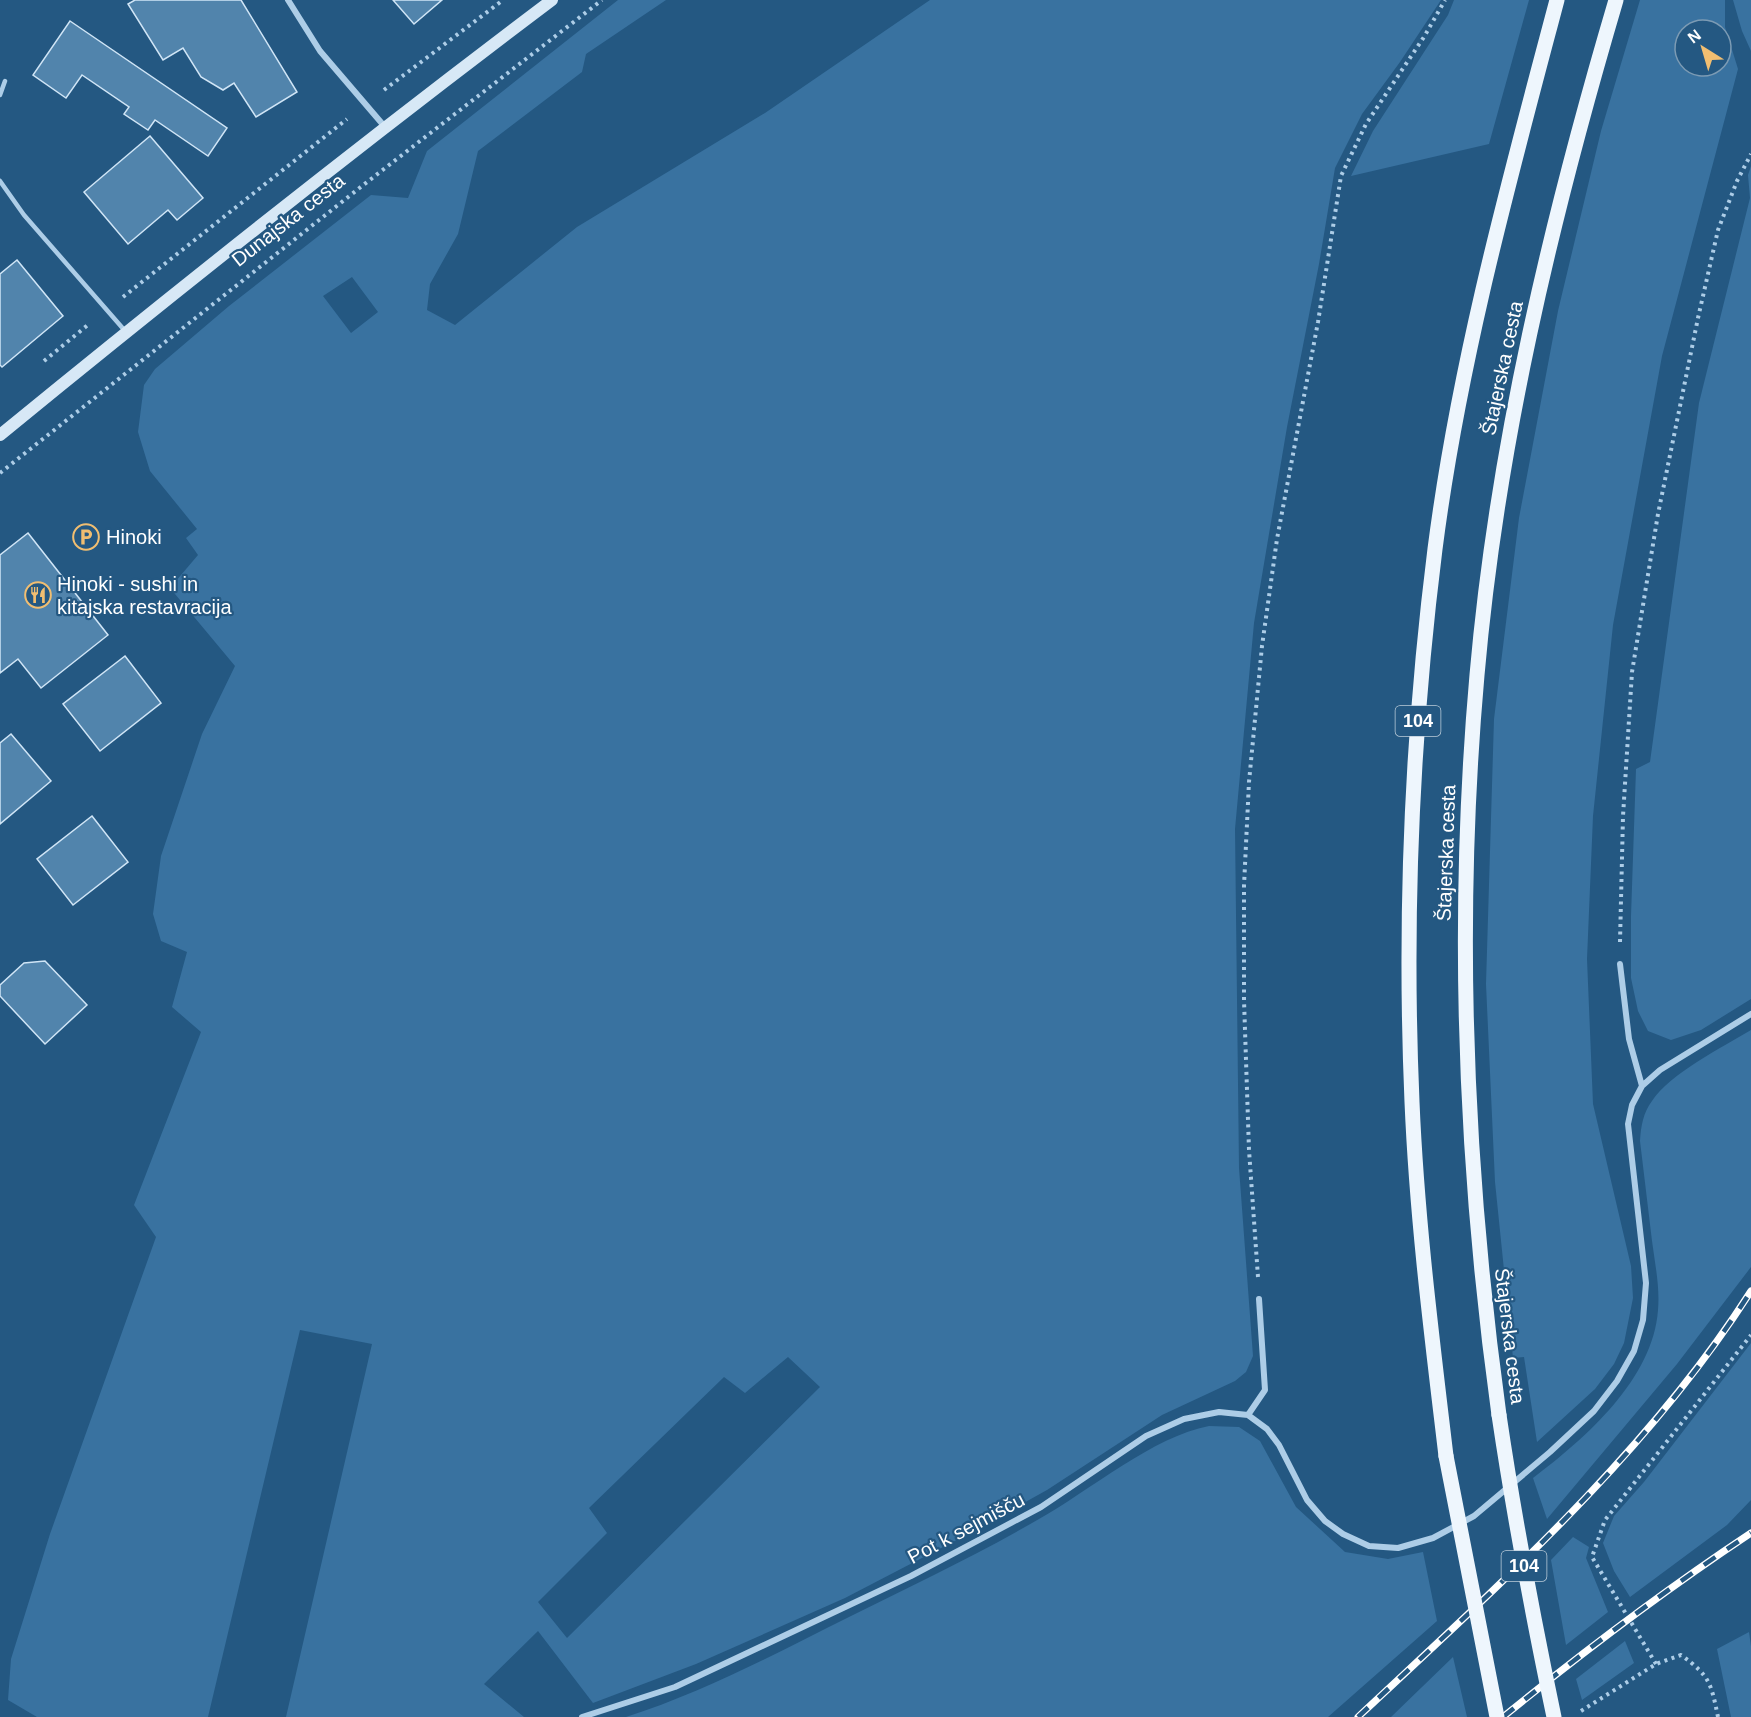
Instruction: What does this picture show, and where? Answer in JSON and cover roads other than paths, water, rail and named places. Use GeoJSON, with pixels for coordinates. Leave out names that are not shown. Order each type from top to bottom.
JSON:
{"type":"FeatureCollection","features":[{"type":"Feature","properties":{"kind":"main road","name":"Dunajska cesta"},"geometry":{"type":"LineString","coordinates":[[0,435],[385,127],[552,0]]}},
{"type":"Feature","properties":{"kind":"main road","name":"Štajerska cesta"},"geometry":{"type":"LineString","coordinates":[[1497,1717],[1446,1456],[1424,1261],[1412,1103],[1409,879],[1414,767],[1423,653],[1434,556],[1454,434],[1477,315],[1501,213],[1557,0]]}},
{"type":"Feature","properties":{"kind":"main road","name":"Štajerska cesta"},"geometry":{"type":"LineString","coordinates":[[1554,1717],[1512,1500],[1487,1331],[1476,1226],[1469,1114],[1465,1005],[1465,887],[1469,781],[1477,673],[1490,559],[1504,471],[1528,340],[1562,196],[1616,0]]}},
{"type":"Feature","properties":{"kind":"street"},"geometry":{"type":"LineString","coordinates":[[288,0],[320,51],[385,127]]}},
{"type":"Feature","properties":{"kind":"street"},"geometry":{"type":"LineString","coordinates":[[1620,964],[1629,1038],[1642,1086]]}},
{"type":"Feature","properties":{"kind":"street"},"geometry":{"type":"LineString","coordinates":[[1259,1299],[1265,1390],[1248,1415],[1267,1429],[1279,1445],[1307,1500],[1325,1521],[1343,1534],[1370,1546],[1398,1548],[1433,1538],[1474,1516],[1550,1452],[1594,1411],[1617,1381],[1634,1351],[1643,1320],[1646,1283],[1628,1124],[1632,1105],[1642,1086],[1660,1070],[1751,1014]]}},
{"type":"Feature","properties":{"kind":"street","name":"Pot k sejmišču"},"geometry":{"type":"LineString","coordinates":[[582,1717],[675,1687],[911,1576],[1041,1507],[1146,1436],[1184,1419],[1219,1412],[1248,1415]]}},
{"type":"Feature","properties":{"kind":"lane"},"geometry":{"type":"LineString","coordinates":[[0,95],[5,81]]}},
{"type":"Feature","properties":{"kind":"lane"},"geometry":{"type":"LineString","coordinates":[[0,181],[24,215],[126,332]]}},
{"type":"Feature","properties":{"kind":"railway"},"geometry":{"type":"LineString","coordinates":[[1358,1717],[1516,1568],[1618,1463],[1710,1351],[1751,1291]]}},
{"type":"Feature","properties":{"kind":"railway"},"geometry":{"type":"LineString","coordinates":[[1503,1717],[1625,1622],[1751,1533]]}},
{"type":"Feature","properties":{"kind":"place","name":"Hinoki"},"geometry":{"type":"Point","coordinates":[86,537]}},
{"type":"Feature","properties":{"kind":"place","name":"Hinoki - sushi in kitajska restavracija"},"geometry":{"type":"Point","coordinates":[38,595]}}]}
